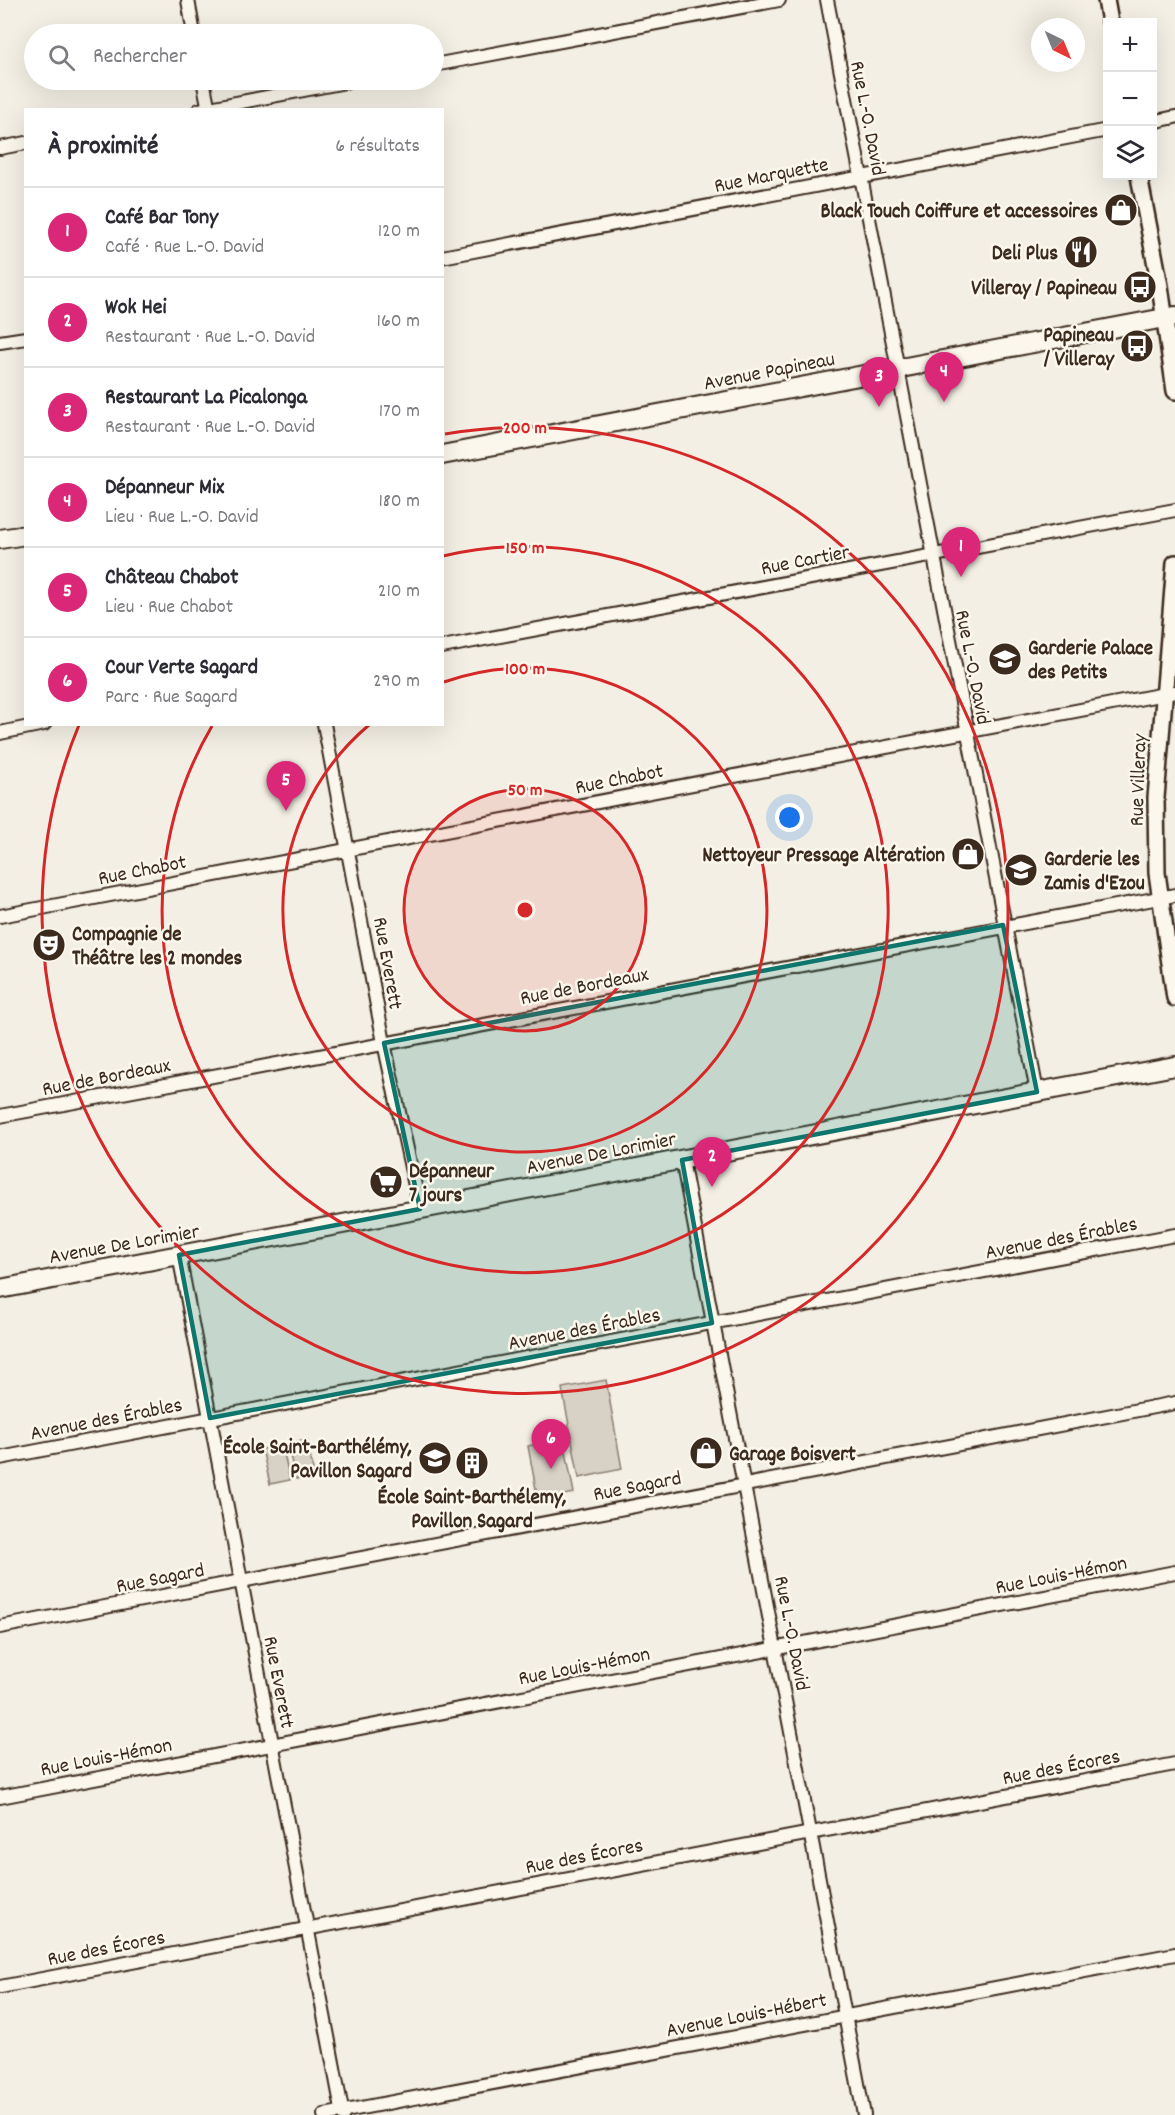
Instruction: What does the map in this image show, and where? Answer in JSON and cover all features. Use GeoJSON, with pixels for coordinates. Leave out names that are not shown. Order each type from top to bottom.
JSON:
{"type":"FeatureCollection","features":[{"type":"Feature","properties":{"kind":"main road","name":"Avenue Papineau"},"geometry":{"type":"LineString","coordinates":[[444,455],[1170,317]]}},
{"type":"Feature","properties":{"kind":"main road"},"geometry":{"type":"LineString","coordinates":[[0,539],[24,535]]}},
{"type":"Feature","properties":{"kind":"main road","name":"Avenue De Lorimier"},"geometry":{"type":"LineString","coordinates":[[0,1288],[1175,1066]]}},
{"type":"Feature","properties":{"kind":"street"},"geometry":{"type":"LineString","coordinates":[[188,0],[192,24]]}},
{"type":"Feature","properties":{"kind":"street"},"geometry":{"type":"LineString","coordinates":[[444,63],[779,0]]}},
{"type":"Feature","properties":{"kind":"street","name":"Rue L.-O. David"},"geometry":{"type":"LineString","coordinates":[[827,0],[1003,925],[1037,1092]]}},
{"type":"Feature","properties":{"kind":"street"},"geometry":{"type":"LineString","coordinates":[[1106,0],[1109,18]]}},
{"type":"Feature","properties":{"kind":"street"},"geometry":{"type":"LineString","coordinates":[[204,90],[206,108]]}},
{"type":"Feature","properties":{"kind":"street"},"geometry":{"type":"LineString","coordinates":[[211,108],[304,90]]}},
{"type":"Feature","properties":{"kind":"street"},"geometry":{"type":"LineString","coordinates":[[1157,121],[1175,117]]}},
{"type":"Feature","properties":{"kind":"street","name":"Rue Marquette"},"geometry":{"type":"LineString","coordinates":[[444,257],[1103,131]]}},
{"type":"Feature","properties":{"kind":"street"},"geometry":{"type":"LineString","coordinates":[[0,148],[24,143]]}},
{"type":"Feature","properties":{"kind":"street"},"geometry":{"type":"LineString","coordinates":[[1140,180],[1170,317],[1175,391]]}},
{"type":"Feature","properties":{"kind":"street"},"geometry":{"type":"LineString","coordinates":[[0,342],[24,338]]}},
{"type":"Feature","properties":{"kind":"street","name":"Rue Cartier"},"geometry":{"type":"LineString","coordinates":[[444,647],[1175,510]]}},
{"type":"Feature","properties":{"kind":"street","name":"Rue Villeray"},"geometry":{"type":"LineString","coordinates":[[1175,563],[1169,693],[1156,798],[1159,897],[1175,998]]}},
{"type":"Feature","properties":{"kind":"street","name":"Rue Chabot"},"geometry":{"type":"LineString","coordinates":[[0,916],[1169,693]]}},
{"type":"Feature","properties":{"kind":"street"},"geometry":{"type":"LineString","coordinates":[[0,733],[34,726]]}},
{"type":"Feature","properties":{"kind":"street","name":"Rue Everett"},"geometry":{"type":"LineString","coordinates":[[324,726],[384,1043],[420,1209]]}},
{"type":"Feature","properties":{"kind":"street","name":"Rue de Bordeaux"},"geometry":{"type":"LineString","coordinates":[[0,1116],[1003,925],[1175,895]]}},
{"type":"Feature","properties":{"kind":"street","name":"Rue L.-O. David"},"geometry":{"type":"LineString","coordinates":[[682,1160],[864,2115]]}},
{"type":"Feature","properties":{"kind":"street","name":"Avenue des Érables"},"geometry":{"type":"LineString","coordinates":[[0,1458],[1175,1235]]}},
{"type":"Feature","properties":{"kind":"street","name":"Rue Everett"},"geometry":{"type":"LineString","coordinates":[[179,1256],[343,2113]]}},
{"type":"Feature","properties":{"kind":"street","name":"Rue Sagard"},"geometry":{"type":"LineString","coordinates":[[0,1627],[1175,1403]]}},
{"type":"Feature","properties":{"kind":"street","name":"Rue Louis-Hémon"},"geometry":{"type":"LineString","coordinates":[[0,1797],[1175,1572]]}},
{"type":"Feature","properties":{"kind":"street","name":"Rue des Écores"},"geometry":{"type":"LineString","coordinates":[[0,1987],[1175,1764]]}},
{"type":"Feature","properties":{"kind":"street","name":"Avenue Louis-Hébert"},"geometry":{"type":"LineString","coordinates":[[324,2115],[1175,1954]]}},
{"type":"Feature","properties":{"kind":"highlighted area"},"geometry":{"type":"Polygon","coordinates":[[[1003,925],[1037,1092],[682,1160],[712,1323],[210,1418],[179,1255],[420,1209],[384,1043],[1003,925]]]}},
{"type":"Feature","properties":{"kind":"shaded area"},"geometry":{"type":"Polygon","coordinates":[[[606,1380],[622,1469],[579,1478],[562,1388],[606,1380]]]}},
{"type":"Feature","properties":{"kind":"shaded area"},"geometry":{"type":"Polygon","coordinates":[[[562,1431],[574,1493],[538,1500],[528,1446],[537,1444],[535,1436],[562,1431]]]}},
{"type":"Feature","properties":{"kind":"shaded area"},"geometry":{"type":"Polygon","coordinates":[[[307,1440],[314,1475],[296,1479],[287,1444],[307,1440]]]}},
{"type":"Feature","properties":{"kind":"shaded area"},"geometry":{"type":"Polygon","coordinates":[[[282,1445],[290,1480],[270,1484],[262,1449],[282,1445]]]}},
{"type":"Feature","properties":{"kind":"place","name":"Black Touch Coiffure et accessoires"},"geometry":{"type":"Point","coordinates":[1121,210]}},
{"type":"Feature","properties":{"kind":"place","name":"Deli Plus"},"geometry":{"type":"Point","coordinates":[1081,252]}},
{"type":"Feature","properties":{"kind":"place","name":"Villeray / Papineau"},"geometry":{"type":"Point","coordinates":[1140,287]}},
{"type":"Feature","properties":{"kind":"place","name":"Papineau / Villeray"},"geometry":{"type":"Point","coordinates":[1137,346]}},
{"type":"Feature","properties":{"kind":"place","name":"Dépanneur Mix"},"geometry":{"type":"Point","coordinates":[944,402]}},
{"type":"Feature","properties":{"kind":"place","name":"Restaurant La Picalonga"},"geometry":{"type":"Point","coordinates":[879,407]}},
{"type":"Feature","properties":{"kind":"place","name":"Café Bar Tony"},"geometry":{"type":"Point","coordinates":[961,577]}},
{"type":"Feature","properties":{"kind":"place","name":"Garderie Palace des Petits"},"geometry":{"type":"Point","coordinates":[1005,659]}},
{"type":"Feature","properties":{"kind":"place","name":"Château Chabot"},"geometry":{"type":"Point","coordinates":[286,811]}},
{"type":"Feature","properties":{"kind":"place","name":"Nettoyeur Pressage Altération"},"geometry":{"type":"Point","coordinates":[968,854]}},
{"type":"Feature","properties":{"kind":"place","name":"Garderie les Zamis d'Ezou"},"geometry":{"type":"Point","coordinates":[1021,870]}},
{"type":"Feature","properties":{"kind":"place","name":"Compagnie de Théâtre les 2 mondes"},"geometry":{"type":"Point","coordinates":[49,945]}},
{"type":"Feature","properties":{"kind":"place","name":"Dépanneur 7 jours"},"geometry":{"type":"Point","coordinates":[386,1182]}},
{"type":"Feature","properties":{"kind":"place","name":"Wok Hei"},"geometry":{"type":"Point","coordinates":[712,1187]}},
{"type":"Feature","properties":{"kind":"place","name":"Garage Boisvert"},"geometry":{"type":"Point","coordinates":[706,1453]}},
{"type":"Feature","properties":{"kind":"place","name":"École Saint-Barthélémy, Pavillon Sagard"},"geometry":{"type":"Point","coordinates":[435,1458]}},
{"type":"Feature","properties":{"kind":"place","name":"École Saint-Barthélemy, Pavillon Sagard"},"geometry":{"type":"Point","coordinates":[472,1463]}},
{"type":"Feature","properties":{"kind":"place","name":"Cour Verte Sagard"},"geometry":{"type":"Point","coordinates":[551,1469]}}]}
